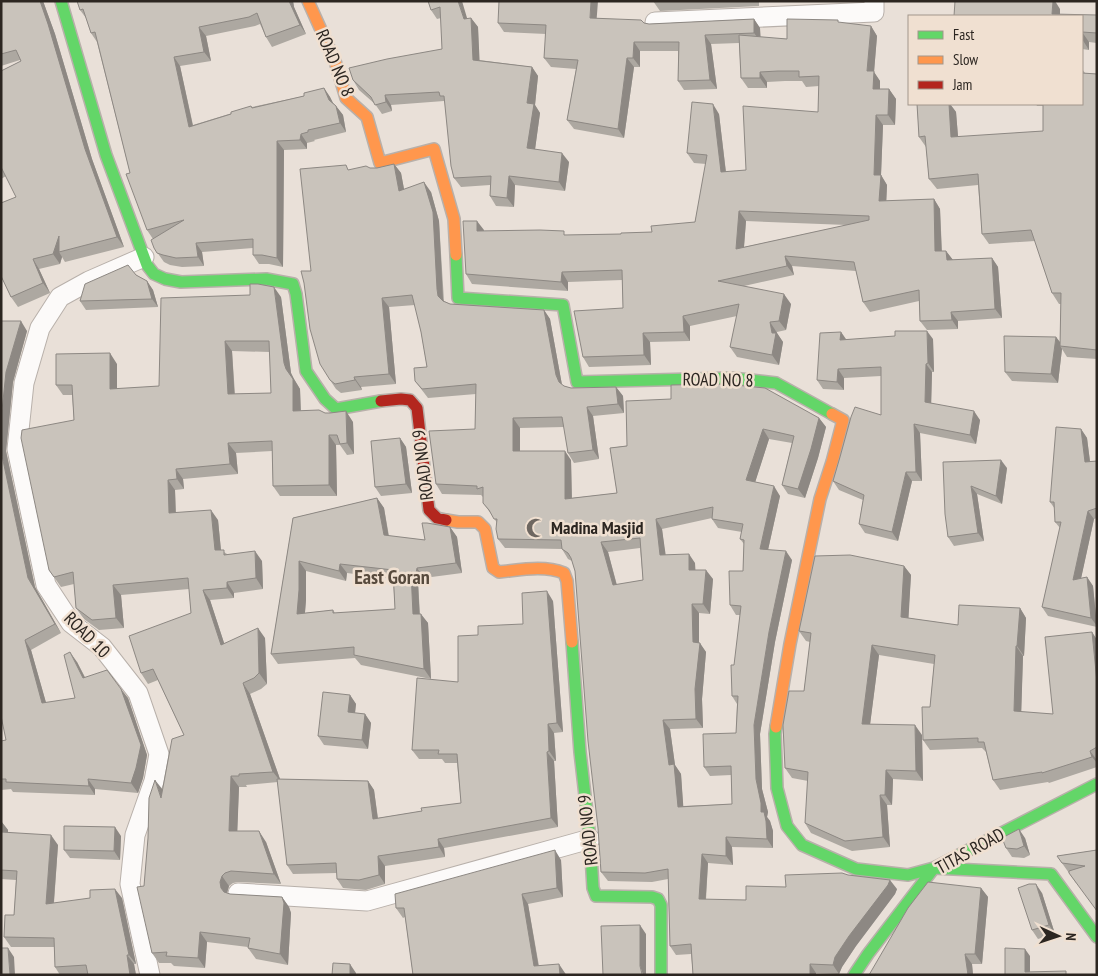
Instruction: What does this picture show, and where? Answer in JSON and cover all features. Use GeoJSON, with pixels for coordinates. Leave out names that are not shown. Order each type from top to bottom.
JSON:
{"type":"FeatureCollection","features":[{"type":"Feature","properties":{"kind":"street"},"geometry":{"type":"LineString","coordinates":[[62,1],[106,155],[144,256]]}},
{"type":"Feature","properties":{"kind":"street","name":"ROAD NO 8"},"geometry":{"type":"LineString","coordinates":[[308,1],[335,61],[346,98],[367,117],[380,163],[434,149],[454,219],[458,298],[563,305],[577,382],[732,378],[776,382],[843,420],[820,499],[790,644],[775,734],[776,788],[787,826],[802,845],[856,869],[908,875],[934,868]]}},
{"type":"Feature","properties":{"kind":"street"},"geometry":{"type":"LineString","coordinates":[[655,22],[874,12],[874,1]]}},
{"type":"Feature","properties":{"kind":"street","name":"ROAD NO 9"},"geometry":{"type":"LineString","coordinates":[[144,256],[147,265],[154,274],[165,279],[181,282],[266,279],[293,284],[306,371],[325,399],[336,409],[400,399],[410,400],[417,408],[429,510],[437,518],[458,522],[478,522],[485,528],[492,555],[493,568],[498,572],[525,569],[556,570],[564,573],[567,581],[593,888],[596,896],[652,896],[658,898],[661,905],[660,975]]}},
{"type":"Feature","properties":{"kind":"street","name":"ROAD 10"},"geometry":{"type":"LineString","coordinates":[[144,256],[89,280],[60,297],[40,328],[24,383],[17,449],[46,585],[71,623],[102,647],[138,694],[158,754],[154,781],[135,835],[130,884],[150,975]]}},
{"type":"Feature","properties":{"kind":"street","name":"TITAS ROAD"},"geometry":{"type":"LineString","coordinates":[[854,975],[934,868],[1097,784]]}},
{"type":"Feature","properties":{"kind":"street"},"geometry":{"type":"LineString","coordinates":[[238,893],[367,901],[590,839]]}},
{"type":"Feature","properties":{"kind":"street"},"geometry":{"type":"LineString","coordinates":[[934,868],[1051,874],[1097,937]]}},
{"type":"Feature","properties":{"kind":"building"},"geometry":{"type":"Polygon","coordinates":[[[2,1],[40,1],[85,149],[117,237],[59,252],[59,236],[53,254],[33,259],[43,283],[11,297],[1,276],[1,203],[16,197],[1,167],[1,71],[21,61],[16,50],[1,54],[2,1]]]}},
{"type":"Feature","properties":{"kind":"building"},"geometry":{"type":"Polygon","coordinates":[[[77,1],[289,1],[300,25],[266,37],[257,13],[249,17],[199,27],[204,52],[174,57],[189,127],[251,106],[252,108],[304,96],[304,93],[324,88],[329,100],[336,106],[340,123],[308,130],[308,132],[301,134],[300,140],[277,141],[277,258],[253,255],[253,239],[196,243],[198,257],[176,258],[157,253],[151,240],[184,220],[147,230],[126,174],[130,173],[95,32],[91,33],[83,9],[80,10],[77,1]]]}},
{"type":"Feature","properties":{"kind":"building"},"geometry":{"type":"Polygon","coordinates":[[[428,1],[458,1],[464,19],[471,18],[473,60],[532,67],[527,103],[534,104],[527,148],[562,153],[559,182],[509,176],[507,198],[490,196],[491,176],[454,178],[451,166],[444,96],[440,96],[439,92],[385,95],[386,102],[375,105],[371,97],[353,80],[349,68],[442,49],[440,7],[431,10],[428,1]]]}},
{"type":"Feature","properties":{"kind":"building"},"geometry":{"type":"Polygon","coordinates":[[[499,1],[591,1],[590,18],[641,20],[649,24],[754,19],[754,33],[705,35],[710,80],[678,81],[679,42],[634,42],[633,58],[627,58],[618,129],[567,120],[578,60],[544,58],[546,25],[498,23],[499,1]]]}},
{"type":"Feature","properties":{"kind":"building"},"geometry":{"type":"Polygon","coordinates":[[[955,1],[1053,1],[1052,14],[1097,15],[1097,33],[1083,32],[1083,15],[954,15],[955,1]]]}},
{"type":"Feature","properties":{"kind":"building"},"geometry":{"type":"Polygon","coordinates":[[[787,19],[838,20],[838,22],[871,26],[867,71],[874,71],[873,89],[889,89],[888,115],[876,115],[874,175],[881,175],[879,201],[934,199],[935,251],[946,251],[947,260],[992,258],[995,309],[951,312],[952,320],[920,321],[919,290],[863,302],[854,262],[785,256],[787,266],[718,281],[784,294],[779,321],[770,322],[772,333],[776,333],[772,355],[730,347],[739,304],[683,316],[684,332],[643,333],[644,355],[583,357],[574,311],[623,308],[622,270],[562,272],[561,282],[466,274],[463,221],[477,221],[477,231],[564,231],[564,235],[652,232],[651,226],[695,222],[707,155],[687,153],[692,102],[713,104],[721,172],[746,170],[743,106],[818,112],[819,76],[799,77],[799,71],[778,71],[760,72],[760,78],[741,78],[739,35],[787,39],[787,19]],[[739,211],[736,249],[869,220],[869,216],[739,211]]]}},
{"type":"Feature","properties":{"kind":"building"},"geometry":{"type":"Polygon","coordinates":[[[1083,73],[1097,74],[1097,350],[1060,346],[1061,293],[1052,293],[1031,230],[982,234],[978,174],[929,179],[925,136],[919,137],[917,105],[949,105],[951,137],[1043,131],[1043,105],[1083,105],[1083,73]]]}},
{"type":"Feature","properties":{"kind":"building"},"geometry":{"type":"Polygon","coordinates":[[[394,164],[399,191],[424,182],[433,212],[437,289],[438,296],[443,301],[450,304],[544,310],[556,375],[559,382],[571,388],[616,387],[618,404],[587,407],[593,450],[568,453],[562,417],[513,418],[513,451],[565,451],[565,499],[617,493],[610,448],[627,446],[626,401],[671,399],[671,385],[725,384],[765,388],[819,418],[798,489],[782,485],[794,436],[763,429],[746,480],[774,486],[760,549],[786,551],[769,632],[754,725],[756,779],[761,812],[764,812],[766,821],[767,839],[726,837],[726,856],[702,854],[699,899],[746,900],[746,886],[786,887],[785,875],[842,873],[890,880],[849,936],[835,957],[833,965],[810,964],[810,975],[693,975],[691,944],[670,946],[668,869],[645,873],[601,872],[588,741],[575,571],[571,558],[562,549],[561,540],[498,539],[497,519],[494,519],[483,503],[483,487],[477,489],[477,486],[436,484],[429,431],[475,429],[476,384],[422,389],[415,381],[414,368],[427,367],[412,295],[382,298],[389,374],[354,377],[355,380],[335,384],[330,380],[320,364],[310,329],[301,271],[311,271],[300,169],[346,165],[348,170],[366,166],[377,168],[394,164]],[[713,507],[656,519],[660,555],[689,554],[689,570],[706,570],[703,604],[692,604],[693,642],[700,643],[695,689],[696,719],[663,720],[669,765],[674,764],[678,807],[732,804],[731,766],[704,767],[703,734],[736,733],[738,696],[732,696],[731,665],[734,665],[741,606],[730,605],[729,571],[743,571],[744,540],[740,539],[743,524],[712,519],[713,507]],[[640,538],[601,542],[613,585],[643,580],[640,538]]]}},
{"type":"Feature","properties":{"kind":"building"},"geometry":{"type":"Polygon","coordinates":[[[128,265],[136,275],[147,281],[152,299],[80,301],[85,284],[128,265]]]}},
{"type":"Feature","properties":{"kind":"building"},"geometry":{"type":"Polygon","coordinates":[[[250,284],[274,287],[284,363],[293,379],[293,411],[319,410],[330,413],[346,411],[347,443],[340,444],[337,435],[329,435],[329,485],[273,486],[272,441],[228,443],[230,464],[176,469],[177,479],[168,480],[169,513],[211,510],[215,550],[224,550],[224,555],[255,551],[256,578],[227,582],[227,588],[203,590],[221,645],[258,628],[259,673],[254,678],[243,683],[273,772],[231,776],[229,831],[259,831],[274,874],[231,871],[222,876],[220,882],[224,892],[230,894],[282,897],[284,903],[280,954],[248,948],[250,938],[200,932],[198,958],[166,956],[167,952],[152,953],[137,887],[144,886],[149,798],[155,780],[161,798],[172,739],[184,735],[153,669],[141,673],[129,636],[191,613],[188,578],[113,585],[116,618],[92,620],[76,608],[73,572],[54,577],[49,570],[21,438],[22,430],[74,420],[72,385],[56,385],[56,354],[110,353],[110,389],[159,386],[161,298],[250,295],[250,284]],[[225,341],[228,394],[271,393],[269,341],[225,341]]]}},
{"type":"Feature","properties":{"kind":"building"},"geometry":{"type":"Polygon","coordinates":[[[1,321],[21,321],[6,372],[1,420],[1,321]]]}},
{"type":"Feature","properties":{"kind":"building"},"geometry":{"type":"Polygon","coordinates":[[[895,331],[927,331],[928,363],[926,364],[925,402],[974,411],[970,435],[914,424],[916,472],[906,472],[892,532],[859,524],[864,495],[833,481],[855,407],[881,415],[881,367],[838,369],[837,382],[817,380],[820,333],[841,332],[840,340],[895,336],[895,331]]]}},
{"type":"Feature","properties":{"kind":"building"},"geometry":{"type":"Polygon","coordinates":[[[1004,336],[1056,337],[1051,374],[1005,372],[1004,336]]]}},
{"type":"Feature","properties":{"kind":"building"},"geometry":{"type":"Polygon","coordinates":[[[1056,427],[1081,429],[1085,462],[1097,461],[1097,508],[1088,511],[1073,580],[1087,577],[1091,618],[1042,607],[1061,522],[1055,522],[1054,502],[1050,502],[1056,427]]]}},
{"type":"Feature","properties":{"kind":"building"},"geometry":{"type":"Polygon","coordinates":[[[400,438],[406,484],[375,487],[371,441],[400,438]]]}},
{"type":"Feature","properties":{"kind":"building"},"geometry":{"type":"Polygon","coordinates":[[[1,451],[28,578],[55,624],[25,640],[42,703],[75,698],[64,655],[70,652],[83,678],[107,670],[121,689],[141,745],[131,783],[88,779],[89,786],[6,782],[6,779],[1,779],[1,741],[6,740],[1,716],[1,451]]]}},
{"type":"Feature","properties":{"kind":"building"},"geometry":{"type":"Polygon","coordinates":[[[1001,460],[996,496],[971,486],[978,533],[948,537],[943,462],[1001,460]]]}},
{"type":"Feature","properties":{"kind":"building"},"geometry":{"type":"Polygon","coordinates":[[[377,498],[384,535],[425,540],[422,523],[450,527],[456,563],[417,568],[416,573],[411,572],[413,614],[421,614],[424,669],[354,655],[354,647],[271,654],[293,518],[377,498]],[[299,561],[297,614],[333,610],[333,613],[395,609],[393,570],[340,564],[339,571],[299,561]]]}},
{"type":"Feature","properties":{"kind":"building"},"geometry":{"type":"Polygon","coordinates":[[[850,555],[904,566],[901,617],[958,625],[959,605],[1020,608],[1016,646],[1014,711],[1053,714],[1045,637],[1092,632],[1097,682],[1097,747],[1090,751],[1092,757],[1042,773],[993,780],[984,742],[978,742],[978,738],[923,740],[922,707],[930,707],[935,655],[872,645],[862,724],[915,725],[916,771],[886,770],[885,795],[880,795],[883,837],[845,841],[805,823],[808,772],[785,768],[783,725],[789,691],[804,691],[811,633],[799,631],[815,556],[850,555]]]}},
{"type":"Feature","properties":{"kind":"building"},"geometry":{"type":"Polygon","coordinates":[[[547,591],[557,723],[548,724],[549,751],[547,752],[551,818],[438,839],[439,847],[378,856],[379,875],[359,880],[337,879],[336,863],[287,865],[277,779],[368,781],[373,819],[422,811],[421,808],[461,803],[457,754],[438,754],[439,750],[412,750],[417,678],[458,682],[458,636],[478,635],[478,626],[523,624],[522,593],[547,591]]]}},
{"type":"Feature","properties":{"kind":"building"},"geometry":{"type":"Polygon","coordinates":[[[323,692],[350,695],[348,712],[365,714],[362,740],[318,736],[323,692]]]}},
{"type":"Feature","properties":{"kind":"building"},"geometry":{"type":"Polygon","coordinates":[[[64,826],[115,827],[114,851],[64,850],[64,826]]]}},
{"type":"Feature","properties":{"kind":"building"},"geometry":{"type":"Polygon","coordinates":[[[1019,829],[1024,846],[1017,849],[1006,848],[1002,838],[1019,829]]]}},
{"type":"Feature","properties":{"kind":"building"},"geometry":{"type":"Polygon","coordinates":[[[1,832],[51,835],[46,904],[90,898],[90,890],[115,889],[129,955],[127,955],[130,975],[88,975],[86,965],[55,967],[54,938],[4,937],[5,915],[14,915],[17,871],[1,870],[1,832]]]}},
{"type":"Feature","properties":{"kind":"building"},"geometry":{"type":"Polygon","coordinates":[[[555,850],[557,888],[522,894],[534,966],[559,964],[560,975],[413,975],[404,908],[396,908],[395,894],[555,850]]]}},
{"type":"Feature","properties":{"kind":"building"},"geometry":{"type":"Polygon","coordinates":[[[1097,850],[1097,911],[1069,873],[1069,871],[1085,866],[1062,863],[1057,856],[1097,850]]]}},
{"type":"Feature","properties":{"kind":"building"},"geometry":{"type":"Polygon","coordinates":[[[928,882],[981,888],[975,954],[965,954],[968,975],[869,975],[908,908],[928,882]]]}},
{"type":"Feature","properties":{"kind":"building"},"geometry":{"type":"Polygon","coordinates":[[[1029,884],[1036,884],[1049,925],[1032,930],[1018,888],[1029,884]]]}},
{"type":"Feature","properties":{"kind":"building"},"geometry":{"type":"Polygon","coordinates":[[[640,925],[640,966],[643,975],[603,975],[601,926],[640,925]]]}},
{"type":"Feature","properties":{"kind":"building"},"geometry":{"type":"Polygon","coordinates":[[[1,948],[8,948],[10,975],[1,975],[1,948]]]}},
{"type":"Feature","properties":{"kind":"building"},"geometry":{"type":"Polygon","coordinates":[[[1005,948],[1025,949],[1025,972],[1066,971],[1066,975],[1005,975],[1005,948]]]}},
{"type":"Feature","properties":{"kind":"building"},"geometry":{"type":"Polygon","coordinates":[[[333,963],[350,964],[350,975],[332,975],[333,963]]]}},
{"type":"Feature","properties":{"kind":"traffic: fast"},"geometry":{"type":"LineString","coordinates":[[61,1],[106,155],[147,265],[154,274],[165,279],[181,282],[266,279],[293,284],[306,371],[325,399],[336,409],[381,401]]}},
{"type":"Feature","properties":{"kind":"traffic: fast"},"geometry":{"type":"LineString","coordinates":[[456,255],[458,298],[563,305],[577,382],[732,378],[776,383],[832,414]]}},
{"type":"Feature","properties":{"kind":"traffic: fast"},"geometry":{"type":"LineString","coordinates":[[572,642],[593,888],[596,896],[652,897],[658,899],[661,905],[661,975]]}},
{"type":"Feature","properties":{"kind":"traffic: fast"},"geometry":{"type":"LineString","coordinates":[[776,727],[777,788],[787,826],[802,845],[856,869],[908,875],[934,868],[1051,874],[1097,937]]}},
{"type":"Feature","properties":{"kind":"traffic: fast"},"geometry":{"type":"LineString","coordinates":[[854,975],[934,868],[1097,784]]}},
{"type":"Feature","properties":{"kind":"traffic: slow"},"geometry":{"type":"LineString","coordinates":[[308,1],[335,61],[346,98],[367,117],[380,163],[434,149],[454,219],[456,255]]}},
{"type":"Feature","properties":{"kind":"traffic: slow"},"geometry":{"type":"LineString","coordinates":[[776,727],[790,644],[820,499],[843,420],[832,414]]}},
{"type":"Feature","properties":{"kind":"traffic: slow"},"geometry":{"type":"LineString","coordinates":[[446,520],[478,522],[485,529],[493,568],[499,572],[548,569],[564,573],[567,581],[572,642]]}},
{"type":"Feature","properties":{"kind":"traffic: jam"},"geometry":{"type":"LineString","coordinates":[[381,401],[410,400],[417,408],[429,510],[437,518],[446,520]]}},
{"type":"Feature","properties":{"kind":"place","name":"Madina Masjid"},"geometry":{"type":"Point","coordinates":[536,528]}},
{"type":"Feature","properties":{"kind":"district","name":"East Goran"},"geometry":{"type":"Point","coordinates":[392,577]}}]}
